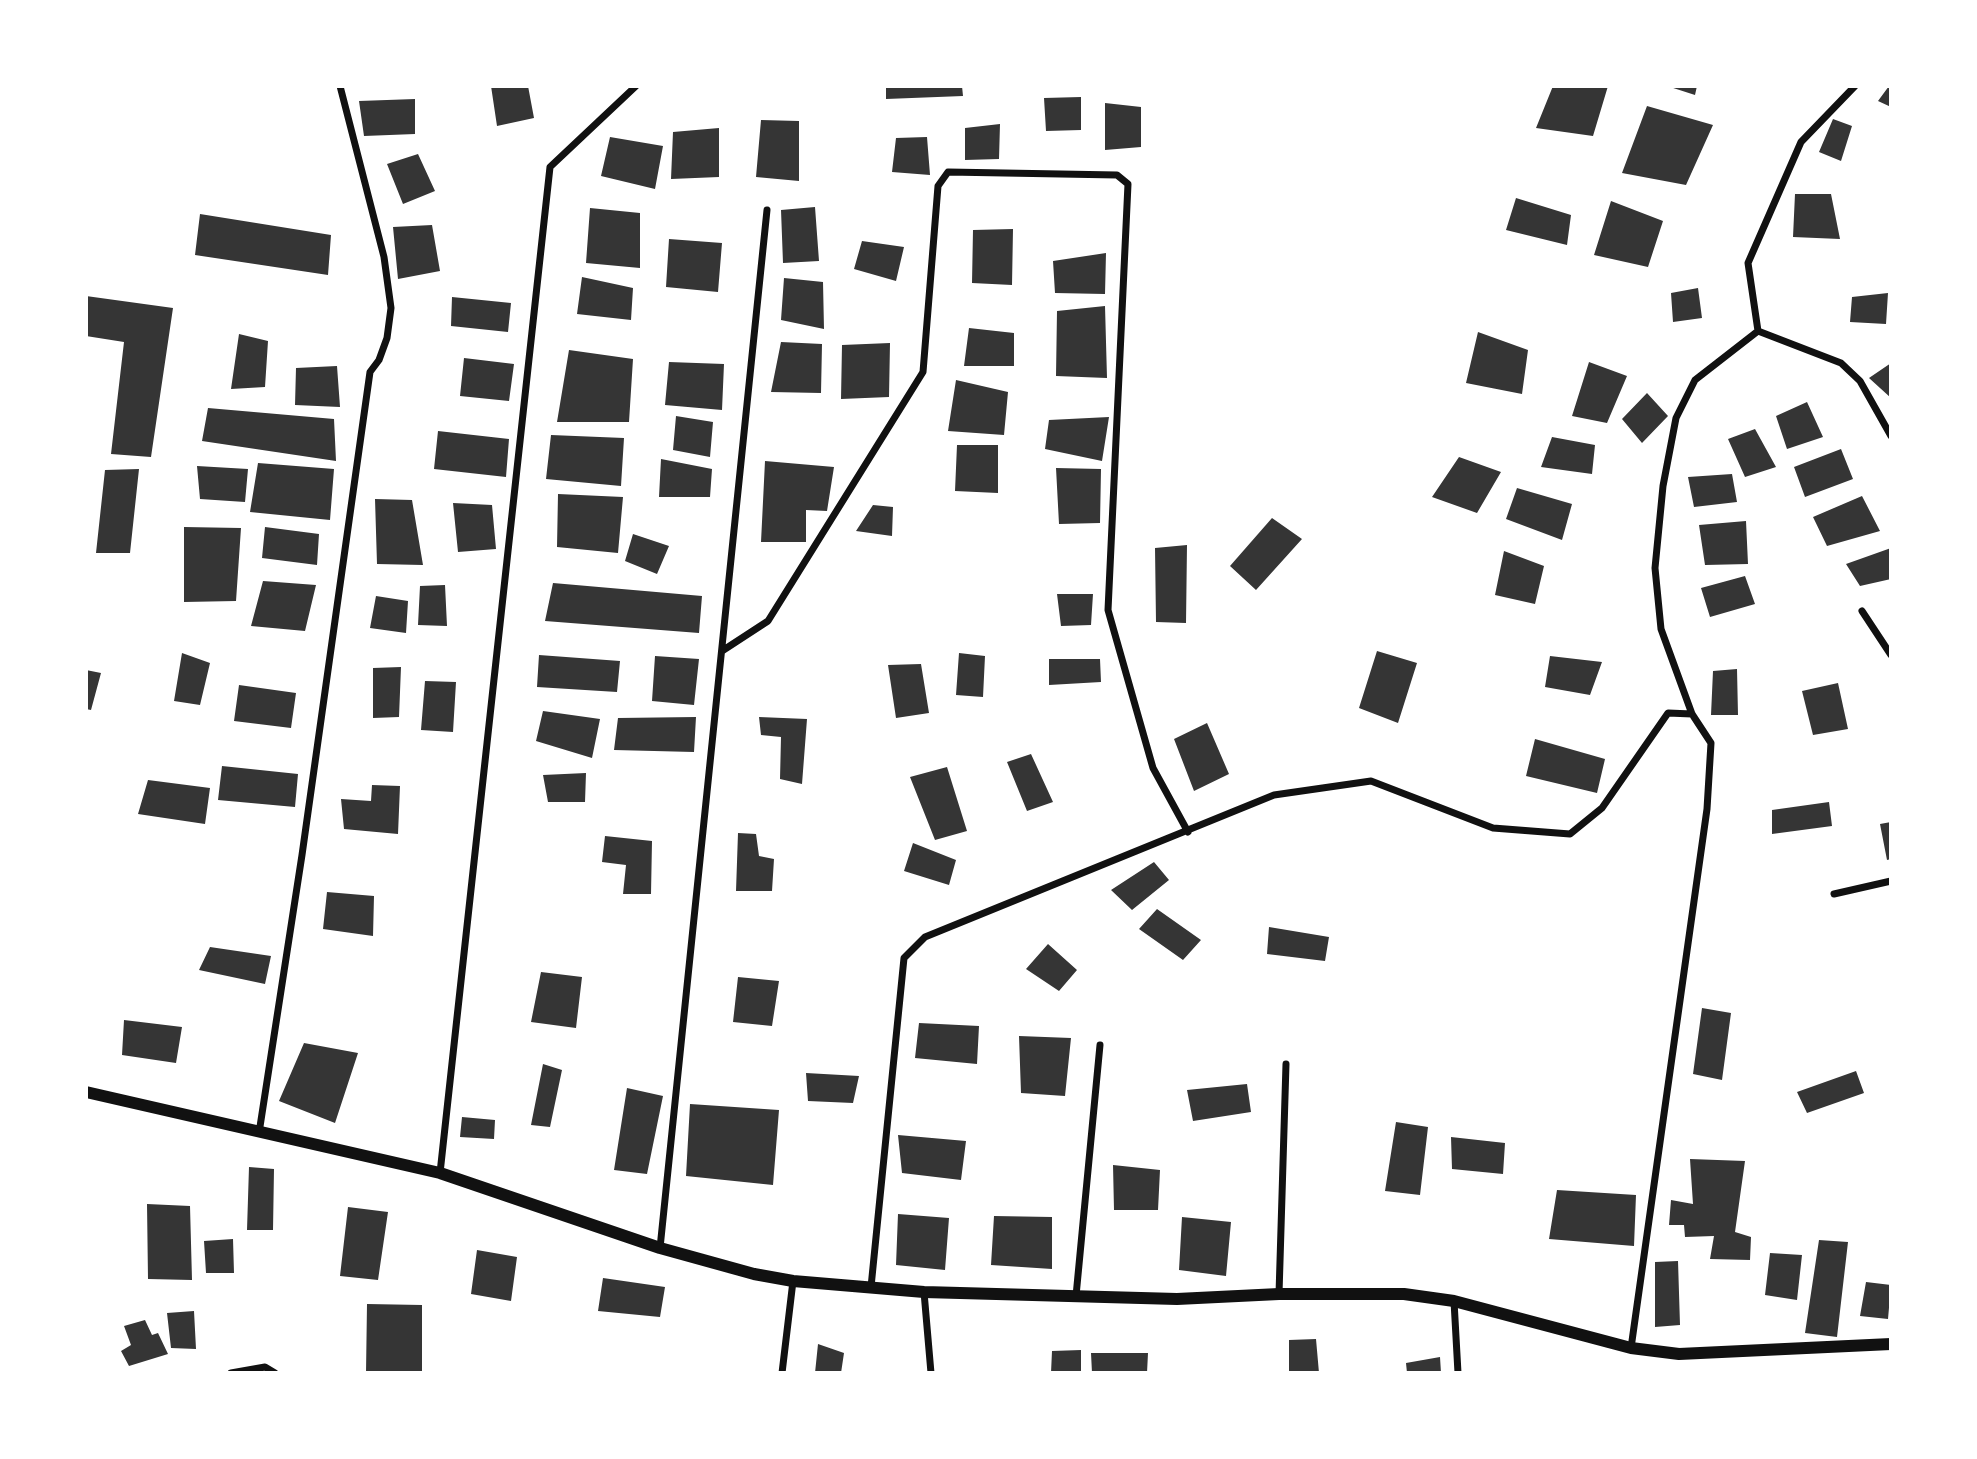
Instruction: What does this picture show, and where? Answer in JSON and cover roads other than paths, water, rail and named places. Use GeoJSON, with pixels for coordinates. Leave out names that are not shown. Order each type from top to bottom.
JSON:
{"type":"FeatureCollection","features":[{"type":"Feature","properties":{"kind":"street"},"geometry":{"type":"LineString","coordinates":[[259,1133],[300,868],[370,372],[379,360],[387,338],[391,308],[384,257],[340,86]]}},
{"type":"Feature","properties":{"kind":"street"},"geometry":{"type":"LineString","coordinates":[[440,1173],[550,167],[636,86]]}},
{"type":"Feature","properties":{"kind":"street"},"geometry":{"type":"LineString","coordinates":[[1758,331],[1748,262],[1801,142],[1856,86]]}},
{"type":"Feature","properties":{"kind":"street"},"geometry":{"type":"LineString","coordinates":[[722,651],[768,621],[923,372],[938,186],[948,172],[1117,175],[1128,184],[1108,610],[1153,768],[1188,832]]}},
{"type":"Feature","properties":{"kind":"street"},"geometry":{"type":"LineString","coordinates":[[660,1248],[767,210]]}},
{"type":"Feature","properties":{"kind":"street"},"geometry":{"type":"LineString","coordinates":[[1758,331],[1841,363],[1860,381],[1891,436]]}},
{"type":"Feature","properties":{"kind":"street"},"geometry":{"type":"LineString","coordinates":[[1631,1348],[1707,809],[1711,743],[1692,714],[1661,629],[1655,568],[1663,486],[1676,418],[1695,380],[1758,331]]}},
{"type":"Feature","properties":{"kind":"street"},"geometry":{"type":"LineString","coordinates":[[1862,611],[1891,655]]}},
{"type":"Feature","properties":{"kind":"street"},"geometry":{"type":"LineString","coordinates":[[871,1287],[904,958],[925,937],[1274,795],[1371,781],[1493,828],[1570,834],[1602,808],[1668,713],[1692,714]]}},
{"type":"Feature","properties":{"kind":"street"},"geometry":{"type":"LineString","coordinates":[[1834,894],[1891,881]]}},
{"type":"Feature","properties":{"kind":"street"},"geometry":{"type":"LineString","coordinates":[[1076,1296],[1100,1045]]}},
{"type":"Feature","properties":{"kind":"street"},"geometry":{"type":"LineString","coordinates":[[1279,1294],[1286,1064]]}},
{"type":"Feature","properties":{"kind":"street"},"geometry":{"type":"LineString","coordinates":[[86,1092],[440,1173],[660,1248],[793,1281],[924,1292],[1177,1299],[1279,1294],[1404,1294],[1454,1301],[1631,1348],[1679,1354],[1891,1344]]}},
{"type":"Feature","properties":{"kind":"street"},"geometry":{"type":"LineString","coordinates":[[782,1373],[793,1281]]}},
{"type":"Feature","properties":{"kind":"street"},"geometry":{"type":"LineString","coordinates":[[924,1292],[930,1373]]}},
{"type":"Feature","properties":{"kind":"street"},"geometry":{"type":"LineString","coordinates":[[1454,1301],[1458,1373]]}},
{"type":"Feature","properties":{"kind":"street"},"geometry":{"type":"LineString","coordinates":[[231,1373],[265,1367],[275,1373]]}}]}
